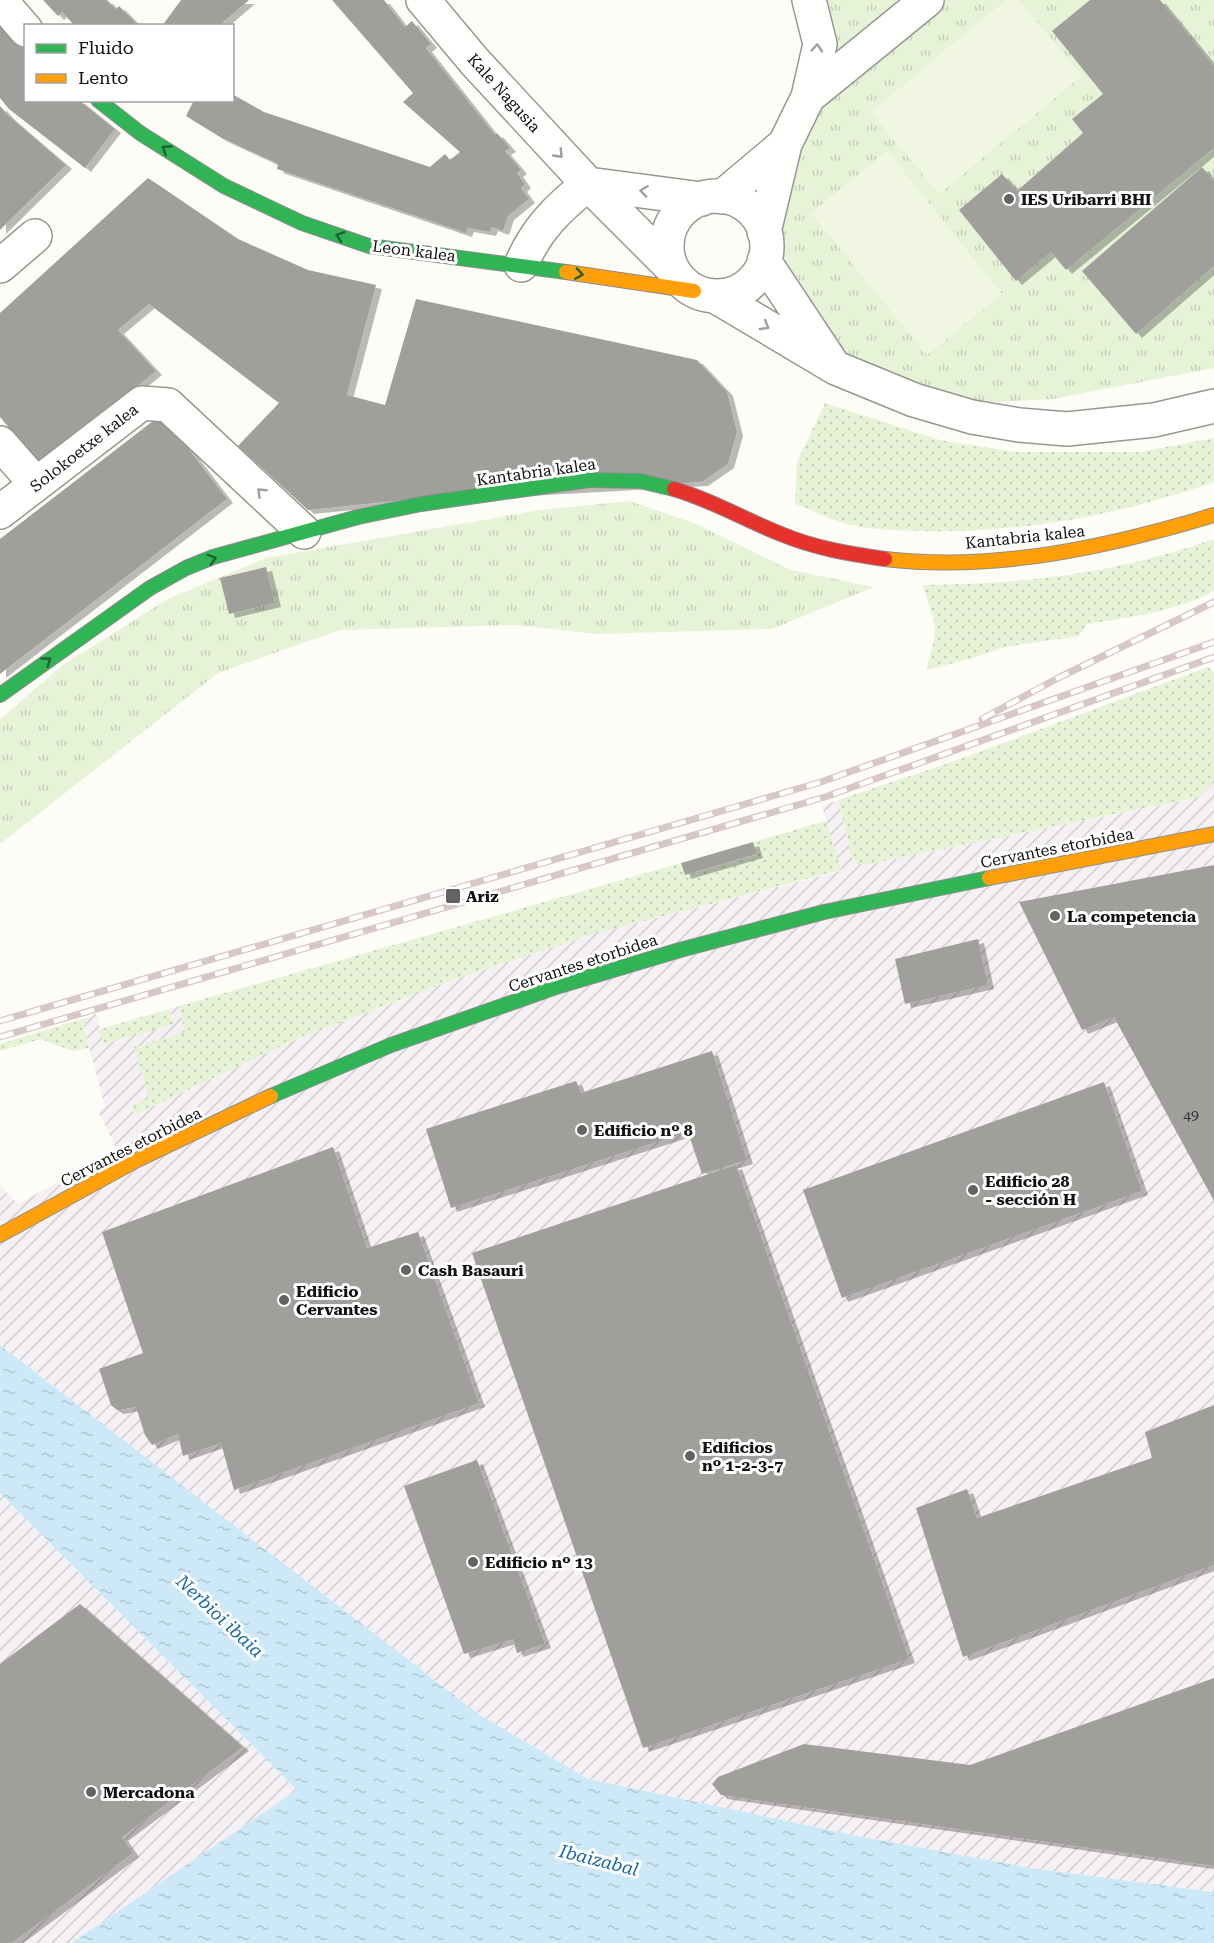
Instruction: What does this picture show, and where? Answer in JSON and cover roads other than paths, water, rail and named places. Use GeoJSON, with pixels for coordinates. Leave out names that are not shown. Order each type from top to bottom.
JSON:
{"type":"FeatureCollection","features":[{"type":"Feature","properties":{"kind":"street"},"geometry":{"type":"LineString","coordinates":[[0,0],[24,28]]}},
{"type":"Feature","properties":{"kind":"street","name":"Kale Nagusia"},"geometry":{"type":"LineString","coordinates":[[423,0],[475,62],[588,184],[671,267],[680,281],[836,368],[914,400],[972,417],[1019,425],[1067,429],[1111,426],[1154,420],[1214,406]]}},
{"type":"Feature","properties":{"kind":"street"},"geometry":{"type":"LineString","coordinates":[[705,294],[731,294],[745,287],[757,276],[785,144],[808,97],[820,44],[808,0]]}},
{"type":"Feature","properties":{"kind":"street"},"geometry":{"type":"LineString","coordinates":[[808,97],[927,0]]}},
{"type":"Feature","properties":{"kind":"street","name":"Leon kalea"},"geometry":{"type":"LineString","coordinates":[[101,102],[140,133],[224,186],[302,223],[369,246],[521,265],[705,294]]}},
{"type":"Feature","properties":{"kind":"street"},"geometry":{"type":"LineString","coordinates":[[671,267],[667,250],[669,234],[675,218],[687,206],[712,198],[785,144]]}},
{"type":"Feature","properties":{"kind":"street"},"geometry":{"type":"LineString","coordinates":[[521,265],[528,249],[555,211],[588,184],[736,200],[758,219],[764,247],[836,368]]}},
{"type":"Feature","properties":{"kind":"street"},"geometry":{"type":"LineString","coordinates":[[0,266],[35,236]]}},
{"type":"Feature","properties":{"kind":"street","name":"Solokoetxe kalea"},"geometry":{"type":"LineString","coordinates":[[0,512],[142,403],[168,405],[304,532]]}},
{"type":"Feature","properties":{"kind":"street"},"geometry":{"type":"LineString","coordinates":[[0,443],[36,484]]}},
{"type":"Feature","properties":{"kind":"street","name":"Kantabria kalea"},"geometry":{"type":"LineString","coordinates":[[0,695],[162,580],[190,565],[375,512],[599,478],[643,481],[685,493],[707,500],[767,530],[825,549],[869,557],[915,561],[971,561],[1034,555],[1099,545],[1156,533],[1214,515]]}},
{"type":"Feature","properties":{"kind":"street","name":"Cervantes etorbidea"},"geometry":{"type":"LineString","coordinates":[[0,1234],[135,1161],[257,1102],[391,1045],[559,986],[680,950],[825,912],[1069,861],[1214,834]]}},
{"type":"Feature","properties":{"kind":"water"},"geometry":{"type":"Polygon","coordinates":[[[0,1345],[480,1715],[588,1779],[863,1837],[1031,1868],[1214,1892],[1214,1943],[71,1943],[297,1790],[0,1493],[0,1345]]]}},
{"type":"Feature","properties":{"kind":"railway"},"geometry":{"type":"LineString","coordinates":[[982,719],[1058,678],[1214,602]]}},
{"type":"Feature","properties":{"kind":"railway"},"geometry":{"type":"LineString","coordinates":[[0,1021],[821,782],[1214,642]]}},
{"type":"Feature","properties":{"kind":"railway"},"geometry":{"type":"LineString","coordinates":[[0,1037],[825,797],[1214,657]]}},
{"type":"Feature","properties":{"kind":"place","name":"IES Uribarri BHI"},"geometry":{"type":"Point","coordinates":[1009,199]}},
{"type":"Feature","properties":{"kind":"place","name":"Ariz"},"geometry":{"type":"Point","coordinates":[453,896]}},
{"type":"Feature","properties":{"kind":"place","name":"La competencia"},"geometry":{"type":"Point","coordinates":[1055,916]}},
{"type":"Feature","properties":{"kind":"place","name":"Edificio nº 8"},"geometry":{"type":"Point","coordinates":[582,1130]}},
{"type":"Feature","properties":{"kind":"place","name":"Edificio 28 - sección H"},"geometry":{"type":"Point","coordinates":[973,1190]}},
{"type":"Feature","properties":{"kind":"place","name":"Cash Basauri"},"geometry":{"type":"Point","coordinates":[406,1270]}},
{"type":"Feature","properties":{"kind":"place","name":"Edificio Cervantes"},"geometry":{"type":"Point","coordinates":[284,1300]}},
{"type":"Feature","properties":{"kind":"place","name":"Edificios nº 1-2-3-7"},"geometry":{"type":"Point","coordinates":[690,1456]}},
{"type":"Feature","properties":{"kind":"place","name":"Edificio nº 13"},"geometry":{"type":"Point","coordinates":[473,1562]}},
{"type":"Feature","properties":{"kind":"place","name":"Mercadona"},"geometry":{"type":"Point","coordinates":[91,1792]}},
{"type":"Feature","properties":{"kind":"water label","name":"Nerbioi ibaia"},"geometry":{"type":"Point","coordinates":[220,1616]}},
{"type":"Feature","properties":{"kind":"water label","name":"Ibaizabal"},"geometry":{"type":"Point","coordinates":[599,1860]}}]}
